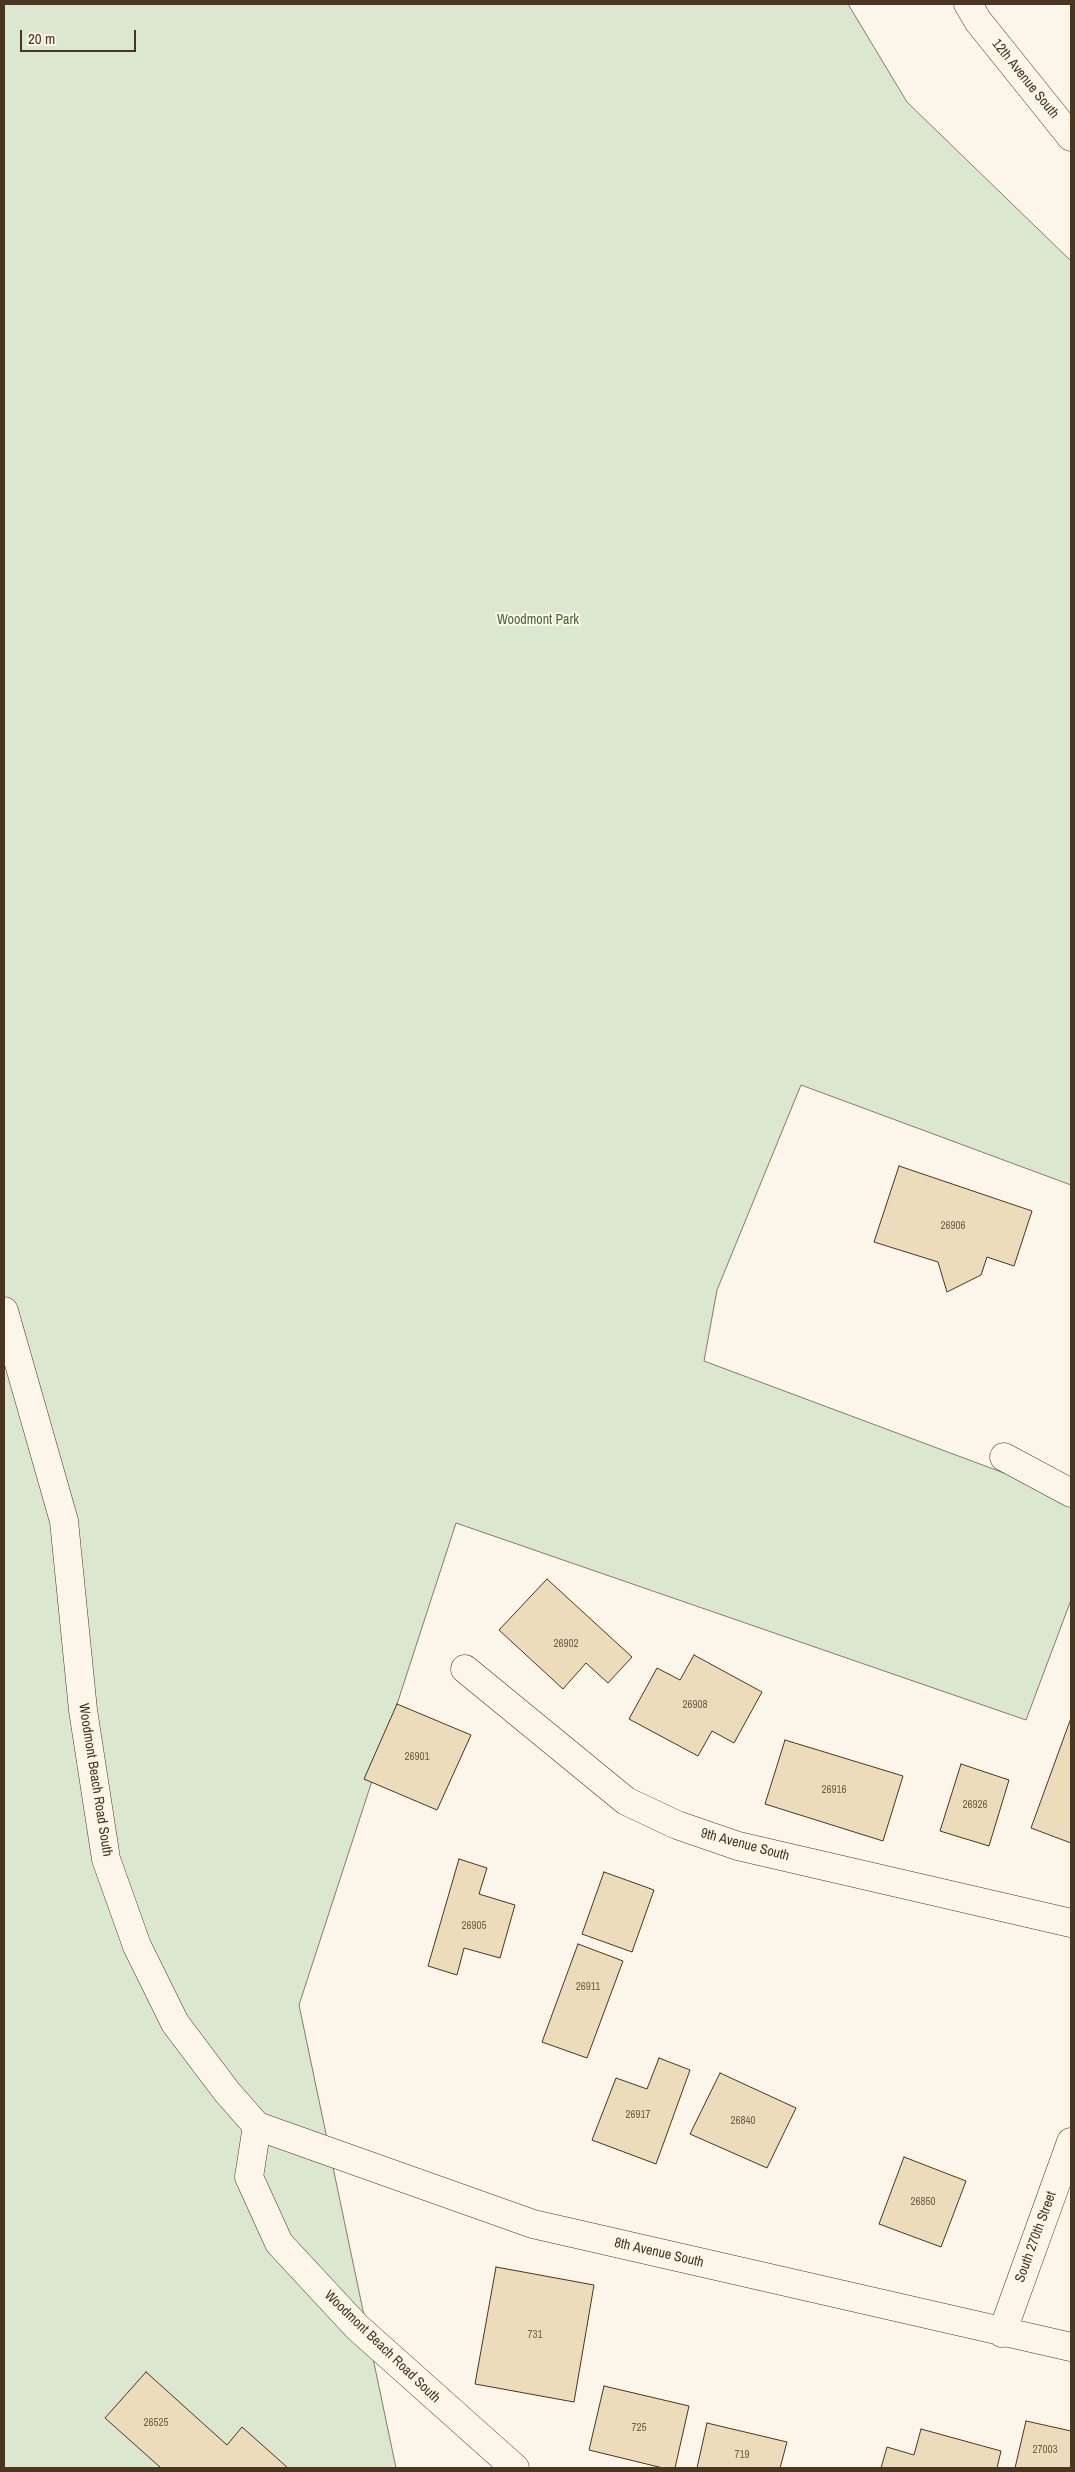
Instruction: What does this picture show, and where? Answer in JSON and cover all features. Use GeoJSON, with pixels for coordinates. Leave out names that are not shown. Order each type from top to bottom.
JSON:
{"type":"FeatureCollection","features":[{"type":"Feature","properties":{"kind":"street","name":"12th Avenue South"},"geometry":{"type":"LineString","coordinates":[[973,12],[1071,138]]}},
{"type":"Feature","properties":{"kind":"street","name":"Woodmont Beach Road South"},"geometry":{"type":"LineString","coordinates":[[4,1311],[64,1521],[83,1710],[106,1859],[137,1946],[176,2024],[227,2092],[256,2126],[250,2177],[279,2244],[357,2327],[514,2468]]}},
{"type":"Feature","properties":{"kind":"street"},"geometry":{"type":"LineString","coordinates":[[1004,1457],[1071,1493]]}},
{"type":"Feature","properties":{"kind":"street","name":"9th Avenue South"},"geometry":{"type":"LineString","coordinates":[[465,1670],[626,1801],[676,1825],[738,1846],[1071,1923]]}},
{"type":"Feature","properties":{"kind":"street","name":"8th Avenue South"},"geometry":{"type":"LineString","coordinates":[[256,2126],[532,2224],[1002,2333],[1071,2347]]}},
{"type":"Feature","properties":{"kind":"street","name":"South 270th Street"},"geometry":{"type":"LineString","coordinates":[[1002,2333],[1071,2142]]}},
{"type":"Feature","properties":{"kind":"green space","name":"Woodmont Park"},"geometry":{"type":"Polygon","coordinates":[[[4,4],[848,4],[907,102],[1071,261],[1071,1185],[801,1085],[717,1290],[704,1361],[1071,1498],[1071,1600],[1026,1720],[456,1523],[299,2005],[396,2468],[4,2468],[4,4]]]}},
{"type":"Feature","properties":{"kind":"building"},"geometry":{"type":"Polygon","coordinates":[[[899,1166],[1032,1211],[1014,1266],[987,1257],[981,1275],[947,1292],[938,1262],[874,1242],[899,1166]]]}},
{"type":"Feature","properties":{"kind":"building"},"geometry":{"type":"Polygon","coordinates":[[[547,1579],[632,1657],[608,1683],[586,1663],[563,1689],[499,1630],[547,1579]]]}},
{"type":"Feature","properties":{"kind":"building"},"geometry":{"type":"Polygon","coordinates":[[[694,1655],[762,1692],[734,1743],[712,1731],[698,1756],[629,1719],[657,1668],[680,1680],[694,1655]]]}},
{"type":"Feature","properties":{"kind":"building"},"geometry":{"type":"Polygon","coordinates":[[[397,1704],[471,1735],[437,1810],[364,1779],[397,1704]]]}},
{"type":"Feature","properties":{"kind":"building"},"geometry":{"type":"Polygon","coordinates":[[[1071,1718],[1071,1843],[1031,1828],[1071,1718]]]}},
{"type":"Feature","properties":{"kind":"building"},"geometry":{"type":"Polygon","coordinates":[[[785,1740],[903,1776],[883,1841],[765,1804],[785,1740]]]}},
{"type":"Feature","properties":{"kind":"building"},"geometry":{"type":"Polygon","coordinates":[[[961,1764],[1009,1780],[989,1846],[940,1831],[961,1764]]]}},
{"type":"Feature","properties":{"kind":"building"},"geometry":{"type":"Polygon","coordinates":[[[459,1859],[487,1868],[479,1894],[515,1905],[500,1958],[464,1948],[457,1975],[428,1966],[459,1859]]]}},
{"type":"Feature","properties":{"kind":"building"},"geometry":{"type":"Polygon","coordinates":[[[604,1872],[654,1890],[632,1952],[582,1934],[604,1872]]]}},
{"type":"Feature","properties":{"kind":"building"},"geometry":{"type":"Polygon","coordinates":[[[578,1944],[623,1961],[587,2058],[542,2042],[578,1944]]]}},
{"type":"Feature","properties":{"kind":"building"},"geometry":{"type":"Polygon","coordinates":[[[659,2058],[690,2070],[656,2164],[592,2140],[616,2078],[647,2089],[659,2058]]]}},
{"type":"Feature","properties":{"kind":"building"},"geometry":{"type":"Polygon","coordinates":[[[720,2073],[796,2108],[767,2168],[690,2134],[720,2073]]]}},
{"type":"Feature","properties":{"kind":"building"},"geometry":{"type":"Polygon","coordinates":[[[904,2157],[966,2181],[941,2247],[879,2224],[904,2157]]]}},
{"type":"Feature","properties":{"kind":"building"},"geometry":{"type":"Polygon","coordinates":[[[496,2267],[594,2285],[574,2402],[475,2384],[496,2267]]]}},
{"type":"Feature","properties":{"kind":"building"},"geometry":{"type":"Polygon","coordinates":[[[146,2372],[227,2445],[242,2427],[288,2468],[161,2468],[105,2418],[146,2372]]]}},
{"type":"Feature","properties":{"kind":"building"},"geometry":{"type":"Polygon","coordinates":[[[604,2386],[689,2406],[675,2468],[663,2468],[589,2450],[604,2386]]]}},
{"type":"Feature","properties":{"kind":"building"},"geometry":{"type":"Polygon","coordinates":[[[1026,2421],[1071,2431],[1071,2468],[1015,2468],[1026,2421]]]}},
{"type":"Feature","properties":{"kind":"building"},"geometry":{"type":"Polygon","coordinates":[[[707,2423],[787,2442],[780,2468],[697,2468],[707,2423]]]}},
{"type":"Feature","properties":{"kind":"building"},"geometry":{"type":"Polygon","coordinates":[[[921,2429],[1001,2451],[997,2468],[881,2468],[887,2447],[914,2455],[921,2429]]]}}]}
